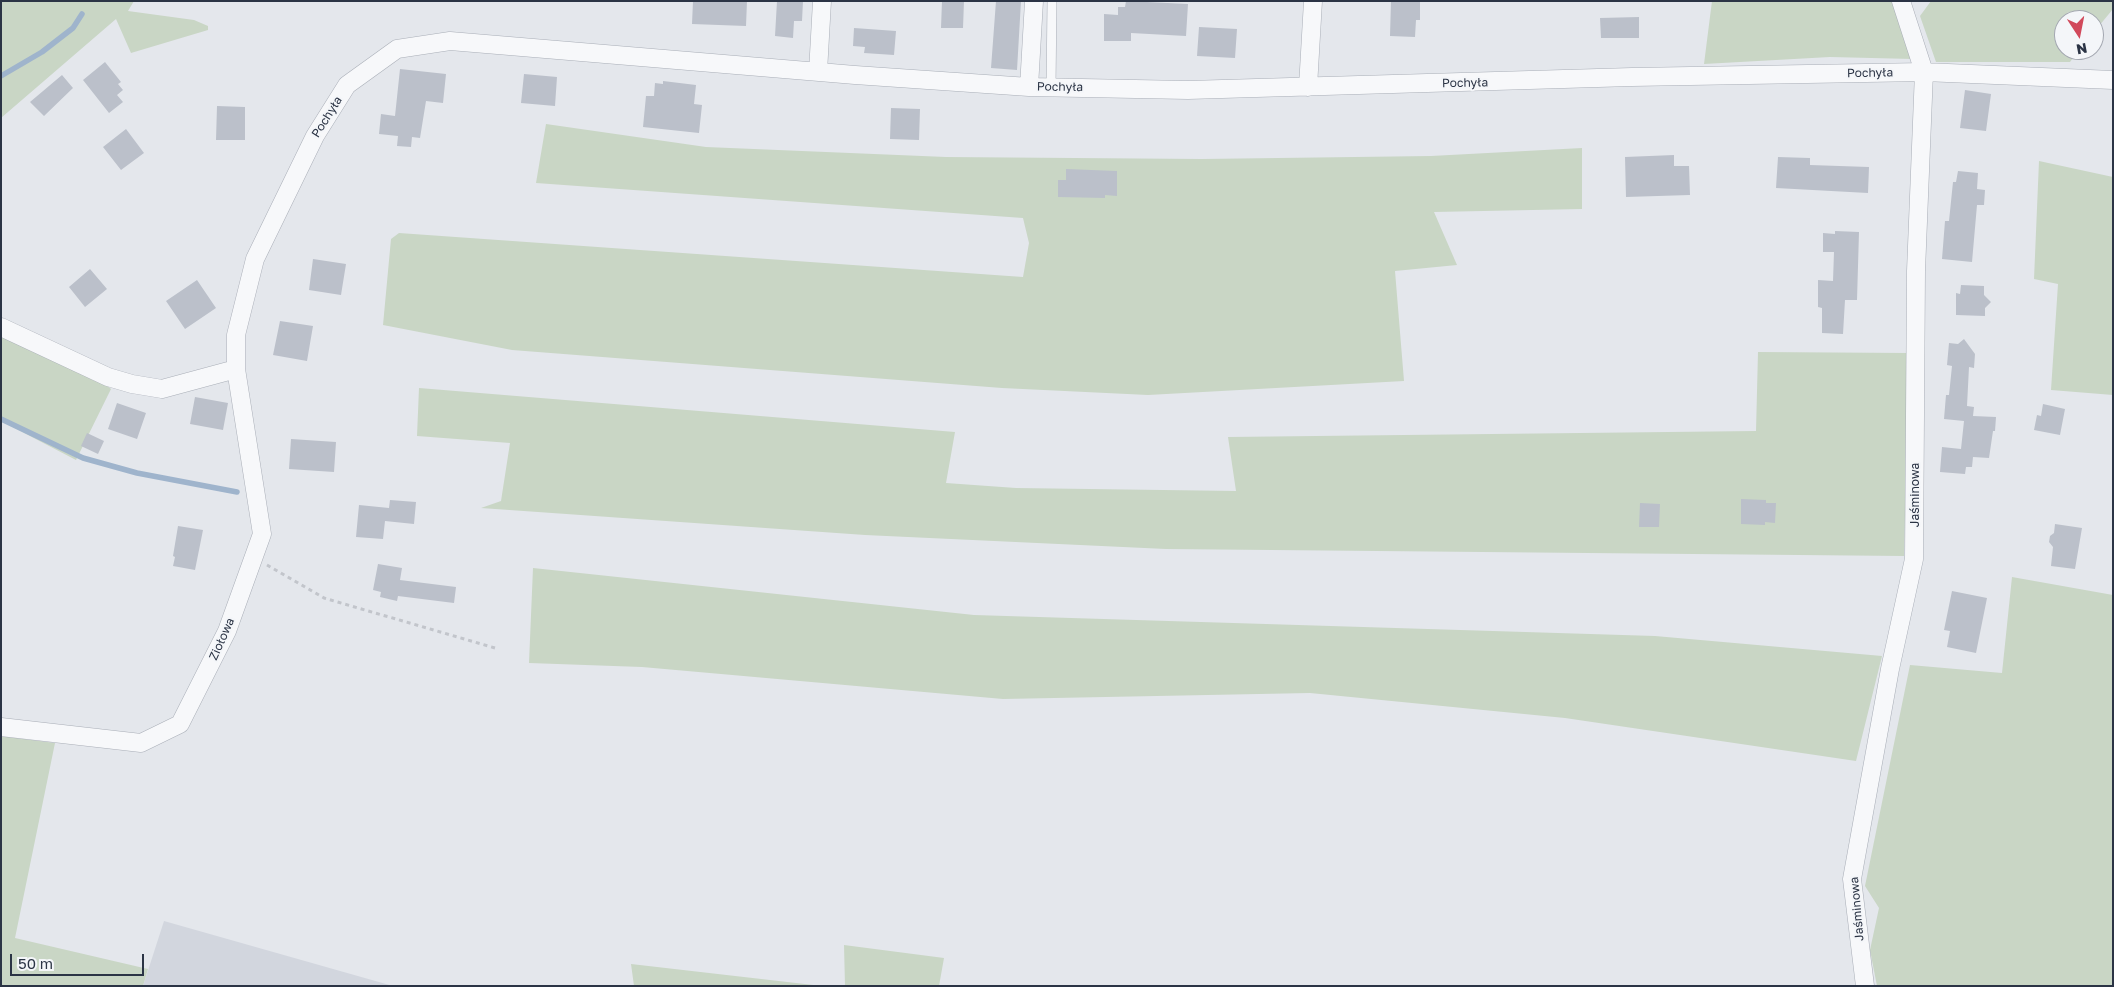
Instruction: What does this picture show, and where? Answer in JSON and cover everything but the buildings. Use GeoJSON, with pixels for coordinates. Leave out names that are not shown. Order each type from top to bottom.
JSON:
{"type":"FeatureCollection","features":[{"type":"Feature","properties":{"kind":"street"},"geometry":{"type":"LineString","coordinates":[[818,72],[822,1]]}},
{"type":"Feature","properties":{"kind":"street"},"geometry":{"type":"LineString","coordinates":[[1029,87],[1034,1]]}},
{"type":"Feature","properties":{"kind":"street"},"geometry":{"type":"LineString","coordinates":[[1308,87],[1313,1]]}},
{"type":"Feature","properties":{"kind":"street","name":"Jaśminowa"},"geometry":{"type":"LineString","coordinates":[[1865,986],[1852,879],[1890,669],[1914,559],[1916,271],[1924,72],[1901,1]]}},
{"type":"Feature","properties":{"kind":"street","name":"Pochyła"},"geometry":{"type":"LineString","coordinates":[[236,369],[236,335],[256,259],[315,136],[347,84],[397,49],[450,41],[818,72],[1051,88],[1188,90],[1632,77],[1924,72],[2113,80]]}},
{"type":"Feature","properties":{"kind":"street"},"geometry":{"type":"LineString","coordinates":[[1,327],[108,377],[132,384],[162,389],[236,369]]}},
{"type":"Feature","properties":{"kind":"street","name":"Ziołowa"},"geometry":{"type":"LineString","coordinates":[[1,727],[141,744],[180,724],[227,631],[262,534],[236,369]]}},
{"type":"Feature","properties":{"kind":"lane"},"geometry":{"type":"LineString","coordinates":[[1051,88],[1052,1]]}},
{"type":"Feature","properties":{"kind":"path"},"geometry":{"type":"LineString","coordinates":[[254,557],[324,598],[495,648]]}},
{"type":"Feature","properties":{"kind":"shaded area"},"geometry":{"type":"Polygon","coordinates":[[[164,921],[393,986],[143,986],[164,921]]]}},
{"type":"Feature","properties":{"kind":"green space"},"geometry":{"type":"Polygon","coordinates":[[[1,1],[134,1],[128,11],[194,20],[208,26],[208,30],[131,53],[116,19],[1,118],[1,1]]]}},
{"type":"Feature","properties":{"kind":"green space"},"geometry":{"type":"Polygon","coordinates":[[[1712,1],[1893,1],[1913,59],[1830,57],[1704,64],[1712,1]]]}},
{"type":"Feature","properties":{"kind":"green space"},"geometry":{"type":"Polygon","coordinates":[[[1931,1],[2113,1],[2113,9],[2104,20],[2104,10],[2054,10],[2054,60],[2072,60],[2070,62],[1936,62],[1920,16],[1931,1]]]}},
{"type":"Feature","properties":{"kind":"green space"},"geometry":{"type":"Polygon","coordinates":[[[546,124],[706,147],[946,157],[1202,159],[1431,156],[1582,148],[1582,209],[1434,212],[1457,265],[1395,271],[1404,381],[1148,395],[1002,388],[512,350],[383,325],[391,239],[399,233],[1023,277],[1029,243],[1023,218],[536,183],[546,124]]]}},
{"type":"Feature","properties":{"kind":"green space"},"geometry":{"type":"Polygon","coordinates":[[[2039,161],[2113,177],[2113,395],[2051,390],[2058,284],[2034,279],[2039,161]]]}},
{"type":"Feature","properties":{"kind":"green space"},"geometry":{"type":"Polygon","coordinates":[[[1,333],[97,377],[111,389],[76,460],[1,421],[1,333]]]}},
{"type":"Feature","properties":{"kind":"green space"},"geometry":{"type":"Polygon","coordinates":[[[1758,352],[1909,353],[1904,556],[1166,549],[865,535],[481,508],[501,501],[510,443],[417,436],[419,388],[955,432],[946,483],[1016,488],[1236,491],[1228,437],[1756,431],[1758,352]]]}},
{"type":"Feature","properties":{"kind":"green space"},"geometry":{"type":"Polygon","coordinates":[[[533,568],[974,615],[1655,636],[1882,656],[1856,761],[1565,718],[1310,693],[1003,699],[642,667],[529,663],[533,568]]]}},
{"type":"Feature","properties":{"kind":"green space"},"geometry":{"type":"Polygon","coordinates":[[[2012,577],[2113,595],[2113,986],[1877,986],[1870,950],[1879,908],[1865,886],[1910,665],[2002,673],[2012,577]]]}},
{"type":"Feature","properties":{"kind":"green space"},"geometry":{"type":"Polygon","coordinates":[[[1,736],[55,743],[15,938],[148,969],[143,986],[1,986],[1,736]]]}},
{"type":"Feature","properties":{"kind":"green space"},"geometry":{"type":"Polygon","coordinates":[[[844,945],[944,958],[939,986],[845,986],[844,945]]]}},
{"type":"Feature","properties":{"kind":"green space"},"geometry":{"type":"Polygon","coordinates":[[[631,964],[822,986],[634,986],[631,964]]]}},
{"type":"Feature","properties":{"kind":"waterway"},"geometry":{"type":"LineString","coordinates":[[1,76],[42,52],[73,28],[82,14]]}},
{"type":"Feature","properties":{"kind":"waterway"},"geometry":{"type":"LineString","coordinates":[[1,419],[83,458],[137,473],[237,492]]}}]}
